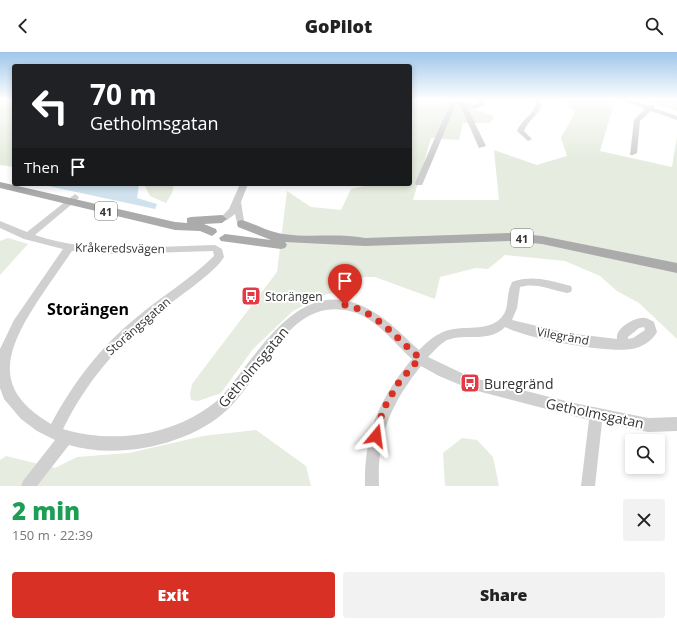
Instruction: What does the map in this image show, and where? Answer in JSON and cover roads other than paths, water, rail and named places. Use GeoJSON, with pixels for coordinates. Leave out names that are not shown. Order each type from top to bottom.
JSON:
{"type":"FeatureCollection","features":[{"type":"Feature","properties":{"kind":"main road","name":"41"},"geometry":{"type":"LineString","coordinates":[[0,181],[12,184]]}},
{"type":"Feature","properties":{"kind":"main road","name":"41"},"geometry":{"type":"LineString","coordinates":[[0,185],[178,220],[233,218],[265,236],[302,240],[356,239],[365,242]]}},
{"type":"Feature","properties":{"kind":"main road","name":"41"},"geometry":{"type":"LineString","coordinates":[[21,186],[175,226],[202,227],[212,232],[216,236],[262,244],[301,246],[357,244],[365,242],[513,237],[550,241],[677,268]]}},
{"type":"Feature","properties":{"kind":"main road"},"geometry":{"type":"LineString","coordinates":[[212,232],[213,224],[223,219]]}},
{"type":"Feature","properties":{"kind":"main road"},"geometry":{"type":"LineString","coordinates":[[225,238],[238,233],[241,229],[241,223]]}},
{"type":"Feature","properties":{"kind":"street"},"geometry":{"type":"LineString","coordinates":[[420,183],[446,120]]}},
{"type":"Feature","properties":{"kind":"street"},"geometry":{"type":"LineString","coordinates":[[468,120],[482,146]]}},
{"type":"Feature","properties":{"kind":"street"},"geometry":{"type":"LineString","coordinates":[[526,120],[522,125],[520,131],[528,139]]}},
{"type":"Feature","properties":{"kind":"street"},"geometry":{"type":"LineString","coordinates":[[633,153],[637,120]]}},
{"type":"Feature","properties":{"kind":"street"},"geometry":{"type":"LineString","coordinates":[[223,219],[233,211],[243,186]]}},
{"type":"Feature","properties":{"kind":"street"},"geometry":{"type":"LineString","coordinates":[[28,237],[72,200]]}},
{"type":"Feature","properties":{"kind":"street"},"geometry":{"type":"LineString","coordinates":[[237,203],[241,223]]}},
{"type":"Feature","properties":{"kind":"street","name":"Kråkeredsvägen"},"geometry":{"type":"LineString","coordinates":[[0,224],[28,237],[69,248],[215,248],[219,250]]}},
{"type":"Feature","properties":{"kind":"street","name":"Getholmsgatan"},"geometry":{"type":"LineString","coordinates":[[69,248],[9,340],[1,360],[5,389],[15,404],[30,418],[60,435],[91,444],[138,441],[163,437],[204,419],[224,404],[268,347],[294,320],[306,312],[325,305],[354,307],[372,315],[420,358],[457,378],[484,387],[648,425],[677,424]]}},
{"type":"Feature","properties":{"kind":"street","name":"Storängsgatan"},"geometry":{"type":"LineString","coordinates":[[28,486],[60,435],[69,405],[102,358],[125,336],[210,266],[219,257],[219,250]]}},
{"type":"Feature","properties":{"kind":"street"},"geometry":{"type":"LineString","coordinates":[[372,486],[373,453],[383,410],[399,382],[420,358],[443,337],[491,329],[499,326],[510,312],[512,289],[515,283],[530,281],[567,289]]}},
{"type":"Feature","properties":{"kind":"street","name":"Vilegränd"},"geometry":{"type":"LineString","coordinates":[[504,321],[520,328],[549,334],[591,342],[624,344]]}},
{"type":"Feature","properties":{"kind":"street"},"geometry":{"type":"LineString","coordinates":[[588,486],[596,414]]}},
{"type":"Feature","properties":{"kind":"water"},"geometry":{"type":"Polygon","coordinates":[[[48,186],[139,186],[137,198],[157,204],[155,209],[48,186]]]}},
{"type":"Feature","properties":{"kind":"place","name":"Storängen"},"geometry":{"type":"Point","coordinates":[251,296]}},
{"type":"Feature","properties":{"kind":"place","name":"Buregränd"},"geometry":{"type":"Point","coordinates":[470,383]}},
{"type":"Feature","properties":{"kind":"district","name":"Storängen"},"geometry":{"type":"Point","coordinates":[88,309]}}]}
